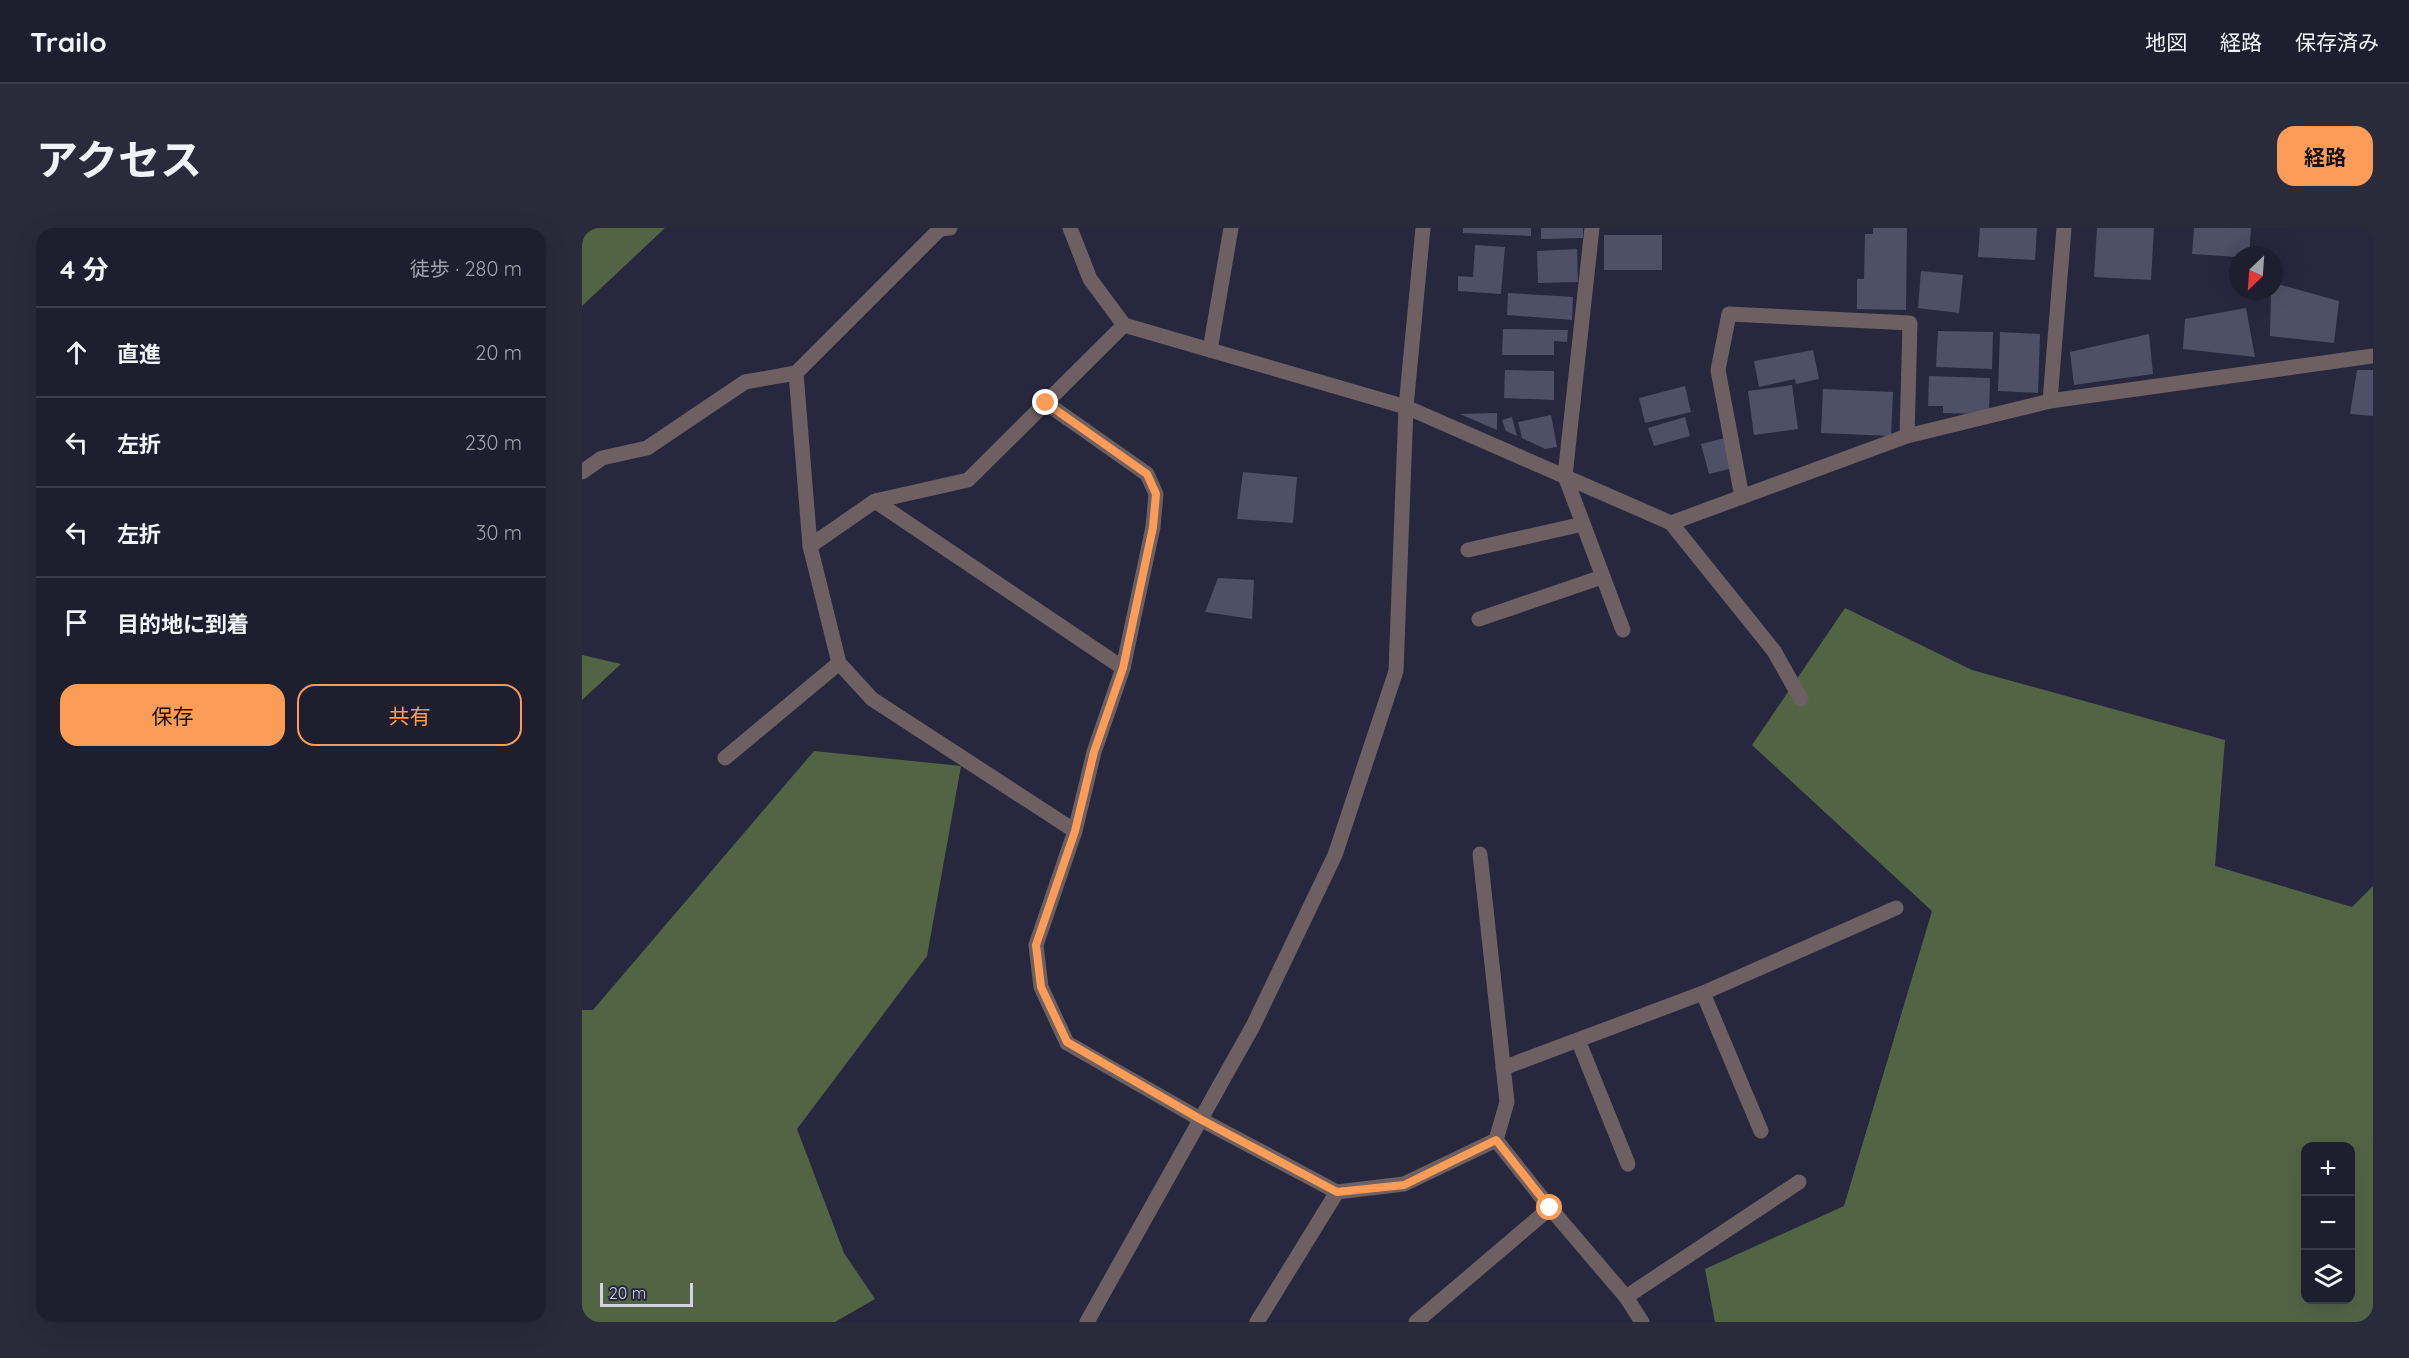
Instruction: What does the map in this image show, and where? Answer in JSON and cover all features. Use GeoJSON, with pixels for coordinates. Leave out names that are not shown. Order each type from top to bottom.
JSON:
{"type":"FeatureCollection","features":[{"type":"Feature","properties":{"kind":"street"},"geometry":{"type":"LineString","coordinates":[[582,472],[602,458],[647,448],[745,382],[796,373],[940,229],[950,228]]}},
{"type":"Feature","properties":{"kind":"street"},"geometry":{"type":"LineString","coordinates":[[1070,228],[1090,279],[1124,325],[1406,407],[1671,523],[1774,651],[1801,699]]}},
{"type":"Feature","properties":{"kind":"street"},"geometry":{"type":"LineString","coordinates":[[1210,350],[1231,228]]}},
{"type":"Feature","properties":{"kind":"street"},"geometry":{"type":"LineString","coordinates":[[1087,1322],[1254,1026],[1335,855],[1396,672],[1406,407],[1424,228]]}},
{"type":"Feature","properties":{"kind":"street"},"geometry":{"type":"LineString","coordinates":[[1592,228],[1565,476],[1623,630]]}},
{"type":"Feature","properties":{"kind":"street"},"geometry":{"type":"LineString","coordinates":[[2050,401],[2064,228]]}},
{"type":"Feature","properties":{"kind":"street"},"geometry":{"type":"LineString","coordinates":[[1742,497],[1718,370],[1729,314],[1910,323],[1907,436]]}},
{"type":"Feature","properties":{"kind":"street"},"geometry":{"type":"LineString","coordinates":[[810,546],[875,501],[968,480],[1124,325]]}},
{"type":"Feature","properties":{"kind":"street"},"geometry":{"type":"LineString","coordinates":[[1671,523],[1907,436],[2050,401],[2373,356]]}},
{"type":"Feature","properties":{"kind":"street"},"geometry":{"type":"LineString","coordinates":[[796,373],[810,546],[839,663],[873,699],[1075,831]]}},
{"type":"Feature","properties":{"kind":"street"},"geometry":{"type":"LineString","coordinates":[[1046,403],[1147,474],[1156,494],[1153,527],[1123,668],[1094,752],[1075,831],[1036,945],[1041,987],[1067,1042],[1200,1119],[1337,1192],[1404,1185],[1496,1140],[1507,1102],[1480,854]]}},
{"type":"Feature","properties":{"kind":"street"},"geometry":{"type":"LineString","coordinates":[[875,501],[1123,668]]}},
{"type":"Feature","properties":{"kind":"street"},"geometry":{"type":"LineString","coordinates":[[1468,550],[1583,524]]}},
{"type":"Feature","properties":{"kind":"street"},"geometry":{"type":"LineString","coordinates":[[1479,619],[1602,577]]}},
{"type":"Feature","properties":{"kind":"street"},"geometry":{"type":"LineString","coordinates":[[725,758],[839,663]]}},
{"type":"Feature","properties":{"kind":"street"},"geometry":{"type":"LineString","coordinates":[[1503,1068],[1703,993],[1896,908]]}},
{"type":"Feature","properties":{"kind":"street"},"geometry":{"type":"LineString","coordinates":[[1703,993],[1761,1131]]}},
{"type":"Feature","properties":{"kind":"street"},"geometry":{"type":"LineString","coordinates":[[1578,1040],[1628,1164]]}},
{"type":"Feature","properties":{"kind":"street"},"geometry":{"type":"LineString","coordinates":[[1496,1140],[1626,1297],[1642,1322]]}},
{"type":"Feature","properties":{"kind":"street"},"geometry":{"type":"LineString","coordinates":[[1626,1297],[1799,1182]]}},
{"type":"Feature","properties":{"kind":"street"},"geometry":{"type":"LineString","coordinates":[[1257,1322],[1337,1192]]}},
{"type":"Feature","properties":{"kind":"street"},"geometry":{"type":"LineString","coordinates":[[1416,1322],[1550,1208]]}},
{"type":"Feature","properties":{"kind":"green space"},"geometry":{"type":"Polygon","coordinates":[[[582,228],[665,228],[582,306],[582,228]]]}},
{"type":"Feature","properties":{"kind":"green space"},"geometry":{"type":"Polygon","coordinates":[[[1845,608],[1972,670],[2225,740],[2215,866],[2352,907],[2373,886],[2373,1322],[1715,1322],[1705,1269],[1844,1206],[1932,911],[1752,745],[1845,608]]]}},
{"type":"Feature","properties":{"kind":"green space"},"geometry":{"type":"Polygon","coordinates":[[[582,655],[621,664],[582,700],[582,655]]]}},
{"type":"Feature","properties":{"kind":"green space"},"geometry":{"type":"Polygon","coordinates":[[[814,751],[961,766],[927,956],[797,1129],[844,1253],[875,1299],[835,1322],[582,1322],[582,1010],[593,1010],[814,751]]]}},
{"type":"Feature","properties":{"kind":"building"},"geometry":{"type":"Polygon","coordinates":[[[1463,228],[1531,228],[1531,236],[1463,233],[1463,228]]]}},
{"type":"Feature","properties":{"kind":"building"},"geometry":{"type":"Polygon","coordinates":[[[1541,228],[1583,228],[1583,238],[1541,239],[1541,228]]]}},
{"type":"Feature","properties":{"kind":"building"},"geometry":{"type":"Polygon","coordinates":[[[1873,228],[1907,228],[1906,310],[1857,309],[1857,279],[1864,279],[1865,234],[1873,234],[1873,228]]]}},
{"type":"Feature","properties":{"kind":"building"},"geometry":{"type":"Polygon","coordinates":[[[1980,228],[2037,228],[2035,260],[1978,257],[1980,228]]]}},
{"type":"Feature","properties":{"kind":"building"},"geometry":{"type":"Polygon","coordinates":[[[2097,228],[2154,228],[2151,280],[2094,277],[2097,228]]]}},
{"type":"Feature","properties":{"kind":"building"},"geometry":{"type":"Polygon","coordinates":[[[2194,228],[2251,228],[2250,246],[2229,246],[2229,256],[2192,254],[2194,228]]]}},
{"type":"Feature","properties":{"kind":"building"},"geometry":{"type":"Polygon","coordinates":[[[1604,235],[1662,235],[1662,270],[1604,270],[1604,235]]]}},
{"type":"Feature","properties":{"kind":"building"},"geometry":{"type":"Polygon","coordinates":[[[1475,245],[1505,247],[1501,294],[1458,291],[1458,276],[1473,277],[1475,245]]]}},
{"type":"Feature","properties":{"kind":"building"},"geometry":{"type":"Polygon","coordinates":[[[1577,249],[1578,282],[1538,283],[1537,251],[1577,249]]]}},
{"type":"Feature","properties":{"kind":"building"},"geometry":{"type":"Polygon","coordinates":[[[1921,271],[1963,275],[1959,313],[1918,308],[1921,271]]]}},
{"type":"Feature","properties":{"kind":"building"},"geometry":{"type":"Polygon","coordinates":[[[2283,285],[2339,301],[2334,343],[2270,336],[2271,300],[2283,300],[2283,285]]]}},
{"type":"Feature","properties":{"kind":"building"},"geometry":{"type":"Polygon","coordinates":[[[1508,293],[1573,297],[1572,320],[1507,315],[1508,293]]]}},
{"type":"Feature","properties":{"kind":"building"},"geometry":{"type":"Polygon","coordinates":[[[2246,308],[2255,357],[2183,349],[2185,319],[2246,308]]]}},
{"type":"Feature","properties":{"kind":"building"},"geometry":{"type":"Polygon","coordinates":[[[1503,329],[1568,330],[1567,342],[1554,341],[1554,355],[1502,355],[1503,329]]]}},
{"type":"Feature","properties":{"kind":"building"},"geometry":{"type":"Polygon","coordinates":[[[1938,331],[1993,332],[1992,369],[1936,367],[1938,331]]]}},
{"type":"Feature","properties":{"kind":"building"},"geometry":{"type":"Polygon","coordinates":[[[2000,332],[2040,334],[2038,393],[1998,391],[2000,332]]]}},
{"type":"Feature","properties":{"kind":"building"},"geometry":{"type":"Polygon","coordinates":[[[2149,334],[2153,374],[2074,385],[2070,352],[2149,334]]]}},
{"type":"Feature","properties":{"kind":"building"},"geometry":{"type":"Polygon","coordinates":[[[1813,350],[1819,379],[1796,384],[1795,379],[1759,387],[1754,361],[1813,350]]]}},
{"type":"Feature","properties":{"kind":"building"},"geometry":{"type":"Polygon","coordinates":[[[1505,370],[1554,371],[1554,400],[1504,398],[1505,370]]]}},
{"type":"Feature","properties":{"kind":"building"},"geometry":{"type":"Polygon","coordinates":[[[2357,370],[2373,370],[2373,416],[2350,414],[2357,370]]]}},
{"type":"Feature","properties":{"kind":"building"},"geometry":{"type":"Polygon","coordinates":[[[1929,376],[1990,378],[1989,414],[1943,413],[1943,406],[1928,406],[1929,376]]]}},
{"type":"Feature","properties":{"kind":"building"},"geometry":{"type":"Polygon","coordinates":[[[1792,385],[1798,429],[1754,435],[1748,391],[1792,385]]]}},
{"type":"Feature","properties":{"kind":"building"},"geometry":{"type":"Polygon","coordinates":[[[1685,386],[1691,412],[1645,423],[1639,398],[1685,386]]]}},
{"type":"Feature","properties":{"kind":"building"},"geometry":{"type":"Polygon","coordinates":[[[1823,389],[1893,392],[1891,436],[1821,433],[1823,389]]]}},
{"type":"Feature","properties":{"kind":"building"},"geometry":{"type":"Polygon","coordinates":[[[1497,413],[1497,430],[1460,414],[1497,413]]]}},
{"type":"Feature","properties":{"kind":"building"},"geometry":{"type":"Polygon","coordinates":[[[1551,415],[1557,447],[1545,449],[1522,438],[1518,422],[1551,415]]]}},
{"type":"Feature","properties":{"kind":"building"},"geometry":{"type":"Polygon","coordinates":[[[1512,417],[1517,436],[1506,431],[1502,420],[1512,417]]]}},
{"type":"Feature","properties":{"kind":"building"},"geometry":{"type":"Polygon","coordinates":[[[1685,417],[1690,436],[1654,446],[1648,428],[1685,417]]]}},
{"type":"Feature","properties":{"kind":"building"},"geometry":{"type":"Polygon","coordinates":[[[1725,438],[1733,468],[1709,474],[1701,444],[1725,438]]]}},
{"type":"Feature","properties":{"kind":"building"},"geometry":{"type":"Polygon","coordinates":[[[1243,472],[1297,477],[1293,523],[1237,519],[1243,472]]]}},
{"type":"Feature","properties":{"kind":"building"},"geometry":{"type":"Polygon","coordinates":[[[1218,578],[1254,580],[1252,619],[1205,612],[1218,578]]]}},
{"type":"Feature","properties":{"kind":"route"},"geometry":{"type":"LineString","coordinates":[[1046,403],[1147,474],[1156,494],[1153,527],[1123,668],[1094,752],[1075,831],[1036,945],[1041,987],[1067,1042],[1200,1119],[1337,1192],[1404,1185],[1496,1140],[1550,1208]]}}]}
